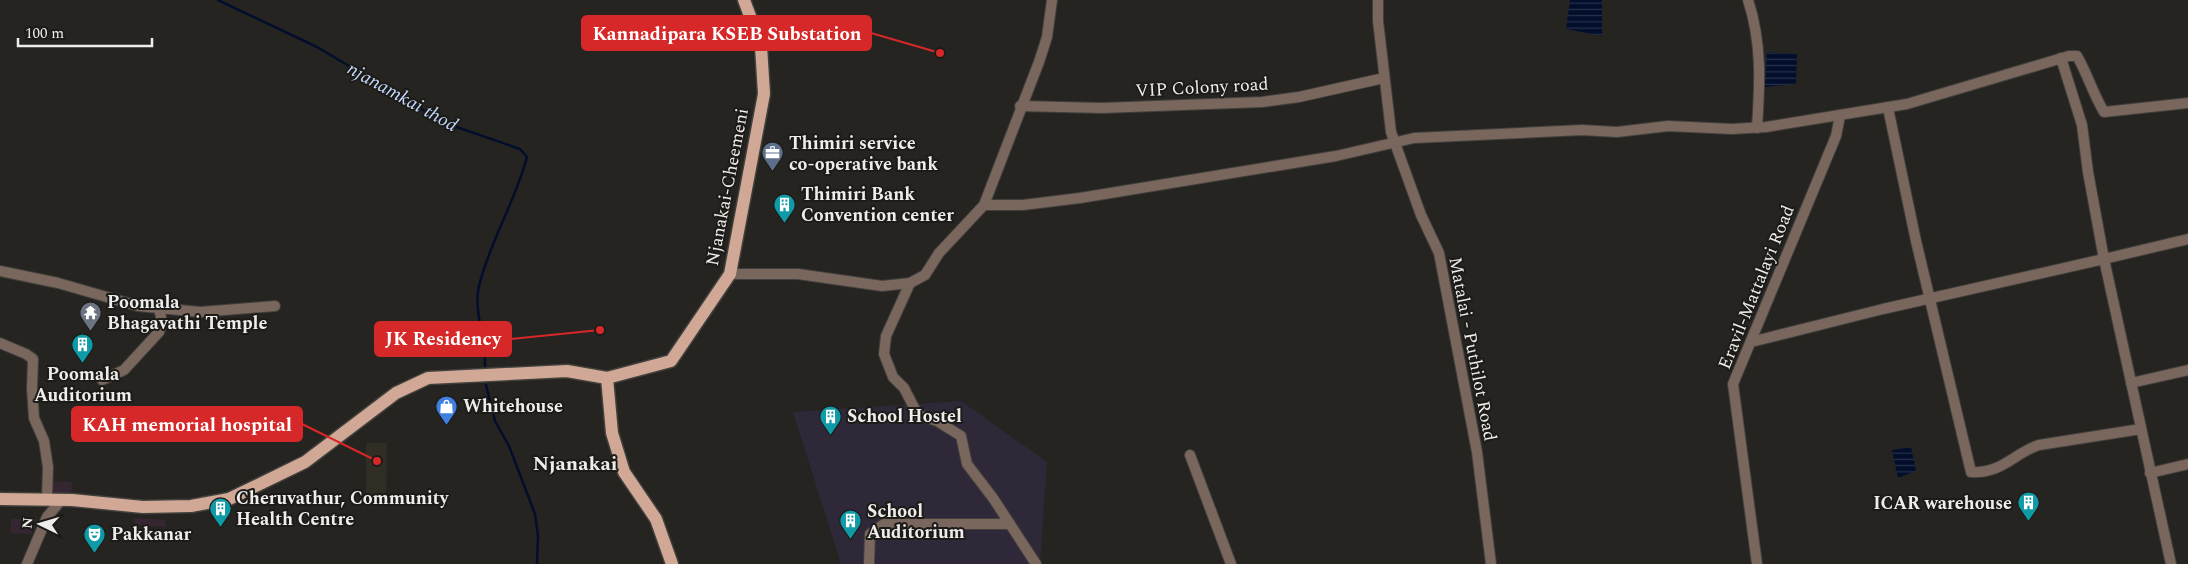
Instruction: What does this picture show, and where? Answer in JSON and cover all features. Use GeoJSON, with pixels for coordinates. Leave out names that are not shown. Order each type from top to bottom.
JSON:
{"type":"FeatureCollection","features":[{"type":"Feature","properties":{"kind":"main road","name":"Njanakai-Cheemeni"},"geometry":{"type":"LineString","coordinates":[[606,378],[671,361],[730,274],[764,94],[761,46],[744,0]]}},
{"type":"Feature","properties":{"kind":"main road"},"geometry":{"type":"LineString","coordinates":[[0,499],[47,498],[143,507],[191,506],[229,499],[305,462],[396,393],[428,378],[568,371],[606,378],[612,434],[624,472],[656,519],[672,564]]}},
{"type":"Feature","properties":{"kind":"street"},"geometry":{"type":"LineString","coordinates":[[730,274],[798,274],[882,286],[910,283],[925,275],[939,253],[984,205],[1047,37],[1052,0]]}},
{"type":"Feature","properties":{"kind":"street","name":"Matalai - Puthilot Road"},"geometry":{"type":"LineString","coordinates":[[1378,0],[1378,22],[1393,142],[1421,215],[1439,253],[1476,452],[1491,564]]}},
{"type":"Feature","properties":{"kind":"street"},"geometry":{"type":"LineString","coordinates":[[1748,0],[1756,24],[1760,55],[1756,128]]}},
{"type":"Feature","properties":{"kind":"street"},"geometry":{"type":"LineString","coordinates":[[984,205],[1023,205],[1080,198],[1336,156],[1414,138],[1582,130],[1617,132],[1668,126],[1732,129],[1756,128],[1907,104],[2061,58],[2077,56],[2087,73],[2095,98],[2104,112],[2188,102]]}},
{"type":"Feature","properties":{"kind":"street"},"geometry":{"type":"LineString","coordinates":[[2061,58],[2082,125],[2088,172],[2104,259],[2171,564]]}},
{"type":"Feature","properties":{"kind":"street","name":"VIP Colony road"},"geometry":{"type":"LineString","coordinates":[[1020,106],[1102,108],[1262,102],[1299,97],[1384,78]]}},
{"type":"Feature","properties":{"kind":"street"},"geometry":{"type":"LineString","coordinates":[[1888,108],[1916,241],[1971,472],[2003,467],[2029,449],[2040,445],[2141,429]]}},
{"type":"Feature","properties":{"kind":"street","name":"Eravil-Mattalayi Road"},"geometry":{"type":"LineString","coordinates":[[1757,564],[1734,384],[1836,136],[1840,116]]}},
{"type":"Feature","properties":{"kind":"street"},"geometry":{"type":"LineString","coordinates":[[1751,342],[1931,298],[2188,239]]}},
{"type":"Feature","properties":{"kind":"street"},"geometry":{"type":"LineString","coordinates":[[0,271],[58,283],[138,306],[200,312],[275,306]]}},
{"type":"Feature","properties":{"kind":"street"},"geometry":{"type":"LineString","coordinates":[[910,283],[886,336],[884,354],[893,377],[904,388],[918,415],[937,421],[961,436],[967,464],[993,498],[1036,564]]}},
{"type":"Feature","properties":{"kind":"street"},"geometry":{"type":"LineString","coordinates":[[102,380],[124,370],[159,332],[162,322],[159,308]]}},
{"type":"Feature","properties":{"kind":"street"},"geometry":{"type":"LineString","coordinates":[[0,343],[26,354],[33,360],[34,418],[44,441],[48,467],[47,498]]}},
{"type":"Feature","properties":{"kind":"street"},"geometry":{"type":"LineString","coordinates":[[2131,384],[2188,370]]}},
{"type":"Feature","properties":{"kind":"street"},"geometry":{"type":"LineString","coordinates":[[1190,455],[1230,564]]}},
{"type":"Feature","properties":{"kind":"street"},"geometry":{"type":"LineString","coordinates":[[2150,473],[2188,464]]}},
{"type":"Feature","properties":{"kind":"street"},"geometry":{"type":"LineString","coordinates":[[27,564],[47,516],[62,499]]}},
{"type":"Feature","properties":{"kind":"street"},"geometry":{"type":"LineString","coordinates":[[869,564],[870,534],[884,524],[1010,524]]}},
{"type":"Feature","properties":{"kind":"shaded area"},"geometry":{"type":"Polygon","coordinates":[[[961,401],[1047,462],[1040,564],[841,564],[793,412],[961,401]]]}},
{"type":"Feature","properties":{"kind":"shaded area"},"geometry":{"type":"Polygon","coordinates":[[[366,443],[387,443],[386,506],[366,506],[366,443]]]}},
{"type":"Feature","properties":{"kind":"shaded area"},"geometry":{"type":"Polygon","coordinates":[[[49,481],[72,482],[71,495],[48,494],[49,481]]]}},
{"type":"Feature","properties":{"kind":"shaded area"},"geometry":{"type":"Polygon","coordinates":[[[134,518],[166,520],[165,527],[135,525],[134,518]]]}},
{"type":"Feature","properties":{"kind":"shaded area"},"geometry":{"type":"Polygon","coordinates":[[[11,519],[38,519],[32,534],[11,533],[11,519]]]}},
{"type":"Feature","properties":{"kind":"water"},"geometry":{"type":"Polygon","coordinates":[[[1570,0],[1602,0],[1602,36],[1566,29],[1570,0]]]}},
{"type":"Feature","properties":{"kind":"water"},"geometry":{"type":"Polygon","coordinates":[[[1767,52],[1797,54],[1796,84],[1765,87],[1767,52]]]}},
{"type":"Feature","properties":{"kind":"water"},"geometry":{"type":"Polygon","coordinates":[[[1911,447],[1916,471],[1898,478],[1892,450],[1911,447]]]}},
{"type":"Feature","properties":{"kind":"waterway","name":"njanamkai thod"},"geometry":{"type":"LineString","coordinates":[[218,0],[317,47],[445,123],[520,149],[527,157],[516,190],[489,253],[479,286],[478,304],[485,366]]}},
{"type":"Feature","properties":{"kind":"waterway","name":"njanamkai thod"},"geometry":{"type":"LineString","coordinates":[[486,385],[495,421],[509,446],[535,514],[538,536],[537,564]]}},
{"type":"Feature","properties":{"kind":"place","name":"Kannadipara KSEB Substation"},"geometry":{"type":"Point","coordinates":[940,53]}},
{"type":"Feature","properties":{"kind":"place","name":"Thimiri service co-operative bank"},"geometry":{"type":"Point","coordinates":[773,172]}},
{"type":"Feature","properties":{"kind":"place","name":"Thimiri Bank Convention center"},"geometry":{"type":"Point","coordinates":[785,223]}},
{"type":"Feature","properties":{"kind":"place","name":"JK Residency"},"geometry":{"type":"Point","coordinates":[600,330]}},
{"type":"Feature","properties":{"kind":"place","name":"Poomala Bhagavathi Temple"},"geometry":{"type":"Point","coordinates":[91,331]}},
{"type":"Feature","properties":{"kind":"place","name":"Poomala Auditorium"},"geometry":{"type":"Point","coordinates":[83,363]}},
{"type":"Feature","properties":{"kind":"place","name":"Whitehouse"},"geometry":{"type":"Point","coordinates":[447,425]}},
{"type":"Feature","properties":{"kind":"place","name":"School Hostel"},"geometry":{"type":"Point","coordinates":[831,435]}},
{"type":"Feature","properties":{"kind":"place","name":"KAH memorial hospital"},"geometry":{"type":"Point","coordinates":[377,461]}},
{"type":"Feature","properties":{"kind":"place","name":"ICAR warehouse"},"geometry":{"type":"Point","coordinates":[2028,522]}},
{"type":"Feature","properties":{"kind":"place","name":"Cheruvathur, Community Health Centre"},"geometry":{"type":"Point","coordinates":[220,527]}},
{"type":"Feature","properties":{"kind":"place","name":"School Auditorium"},"geometry":{"type":"Point","coordinates":[851,540]}},
{"type":"Feature","properties":{"kind":"place","name":"Pakkanar"},"geometry":{"type":"Point","coordinates":[95,553]}},
{"type":"Feature","properties":{"kind":"district","name":"Njanakai"},"geometry":{"type":"Point","coordinates":[575,463]}}]}
